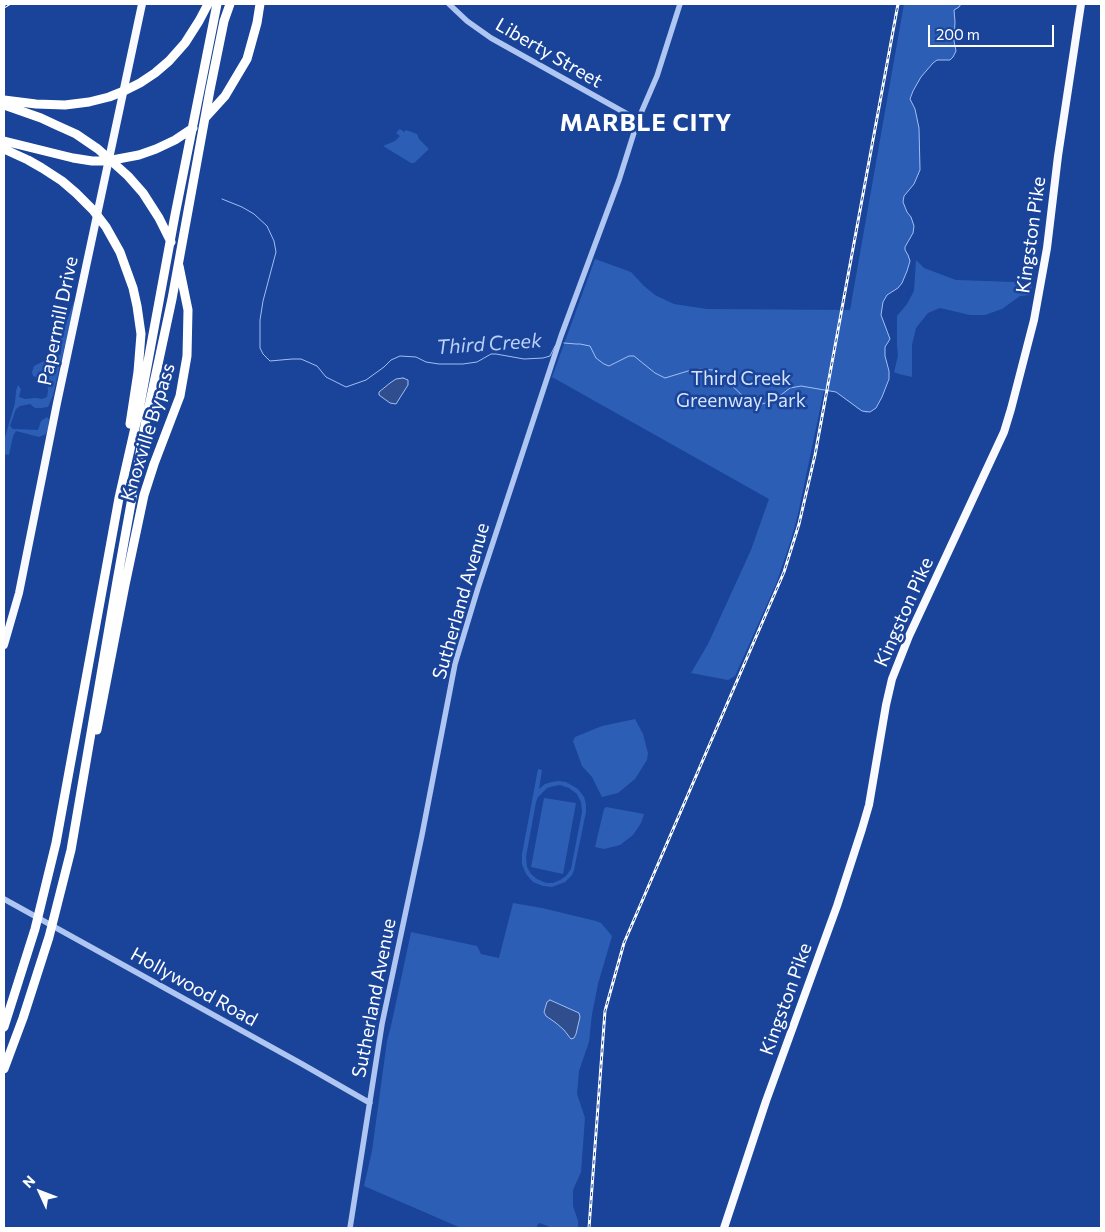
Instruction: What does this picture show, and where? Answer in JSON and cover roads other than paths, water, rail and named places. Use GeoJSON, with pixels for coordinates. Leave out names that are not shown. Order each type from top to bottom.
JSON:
{"type":"FeatureCollection","features":[{"type":"Feature","properties":{"kind":"highway"},"geometry":{"type":"LineString","coordinates":[[4,100],[65,105],[90,102],[109,97],[140,83],[169,61],[185,43],[208,4]]}},
{"type":"Feature","properties":{"kind":"highway"},"geometry":{"type":"LineString","coordinates":[[4,1027],[35,929],[56,843],[120,498],[139,410],[202,74],[218,4]]}},
{"type":"Feature","properties":{"kind":"highway"},"geometry":{"type":"LineString","coordinates":[[4,1069],[23,1018],[49,937],[71,850],[137,467],[172,299],[210,90],[224,21],[230,4]]}},
{"type":"Feature","properties":{"kind":"highway"},"geometry":{"type":"LineString","coordinates":[[4,142],[82,160],[107,161],[139,155],[175,140],[210,114],[225,96],[247,58],[257,23],[260,4]]}},
{"type":"Feature","properties":{"kind":"highway","name":"Knoxville Bypass"},"geometry":{"type":"LineString","coordinates":[[4,105],[41,118],[76,134],[98,149],[128,176],[159,218],[175,250],[188,310],[187,356],[180,396],[144,495],[94,748],[71,850]]}},
{"type":"Feature","properties":{"kind":"highway","name":"Knoxville Bypass"},"geometry":{"type":"LineString","coordinates":[[4,149],[42,168],[62,181],[82,198],[106,227],[117,245],[134,288],[141,334],[138,372],[120,498]]}},
{"type":"Feature","properties":{"kind":"main road","name":"Papermill Drive"},"geometry":{"type":"LineString","coordinates":[[4,645],[19,593],[59,394],[142,4]]}},
{"type":"Feature","properties":{"kind":"main road","name":"Kingston Pike"},"geometry":{"type":"LineString","coordinates":[[724,1228],[766,1100],[837,906],[862,829],[869,805],[892,679],[1004,432],[1009,417],[1034,320],[1047,248],[1058,156],[1081,4]]}},
{"type":"Feature","properties":{"kind":"street","name":"Liberty Street"},"geometry":{"type":"LineString","coordinates":[[449,4],[467,22],[491,38],[638,120]]}},
{"type":"Feature","properties":{"kind":"street","name":"Sutherland Avenue"},"geometry":{"type":"LineString","coordinates":[[350,1228],[382,1024],[422,835],[455,664],[478,588],[559,344],[619,180],[638,120],[657,76],[680,4]]}},
{"type":"Feature","properties":{"kind":"street","name":"Hollywood Road"},"geometry":{"type":"LineString","coordinates":[[4,899],[370,1103]]}},
{"type":"Feature","properties":{"kind":"waterway","name":"Third Creek"},"geometry":{"type":"LineString","coordinates":[[564,343],[590,346],[596,358],[609,366],[629,356],[634,356],[655,373],[665,378],[688,371],[700,369],[713,370],[749,402],[758,405],[773,401],[790,388],[801,386],[836,392],[862,411],[870,412],[876,408],[889,379],[885,347],[890,339],[881,315],[883,302],[887,295],[902,283],[907,271],[910,261],[905,247],[913,233],[914,226],[903,202],[904,196],[914,184],[920,170],[919,128],[915,109],[910,99],[921,77],[933,63],[937,60],[950,60],[953,57],[956,51],[954,41],[954,10],[961,4]]}},
{"type":"Feature","properties":{"kind":"waterway","name":"Third Creek"},"geometry":{"type":"LineString","coordinates":[[222,199],[254,214],[267,226],[274,241],[276,252],[260,320],[260,348],[270,361],[301,359],[317,366],[326,377],[346,387],[366,380],[391,360],[400,356],[416,357],[426,362],[439,364],[463,364],[477,362],[491,354],[524,359],[543,358],[550,356],[555,346]]}},
{"type":"Feature","properties":{"kind":"railway"},"geometry":{"type":"LineString","coordinates":[[4,7],[9,4]]}},
{"type":"Feature","properties":{"kind":"railway"},"geometry":{"type":"LineString","coordinates":[[589,1228],[605,1011],[624,943],[784,572],[799,524],[815,455],[898,4]]}},
{"type":"Feature","properties":{"kind":"district","name":"MARBLE CITY"},"geometry":{"type":"Point","coordinates":[646,123]}},
{"type":"Feature","properties":{"kind":"park label","name":"Third Creek Greenway Park"},"geometry":{"type":"Point","coordinates":[741,390]}}]}
